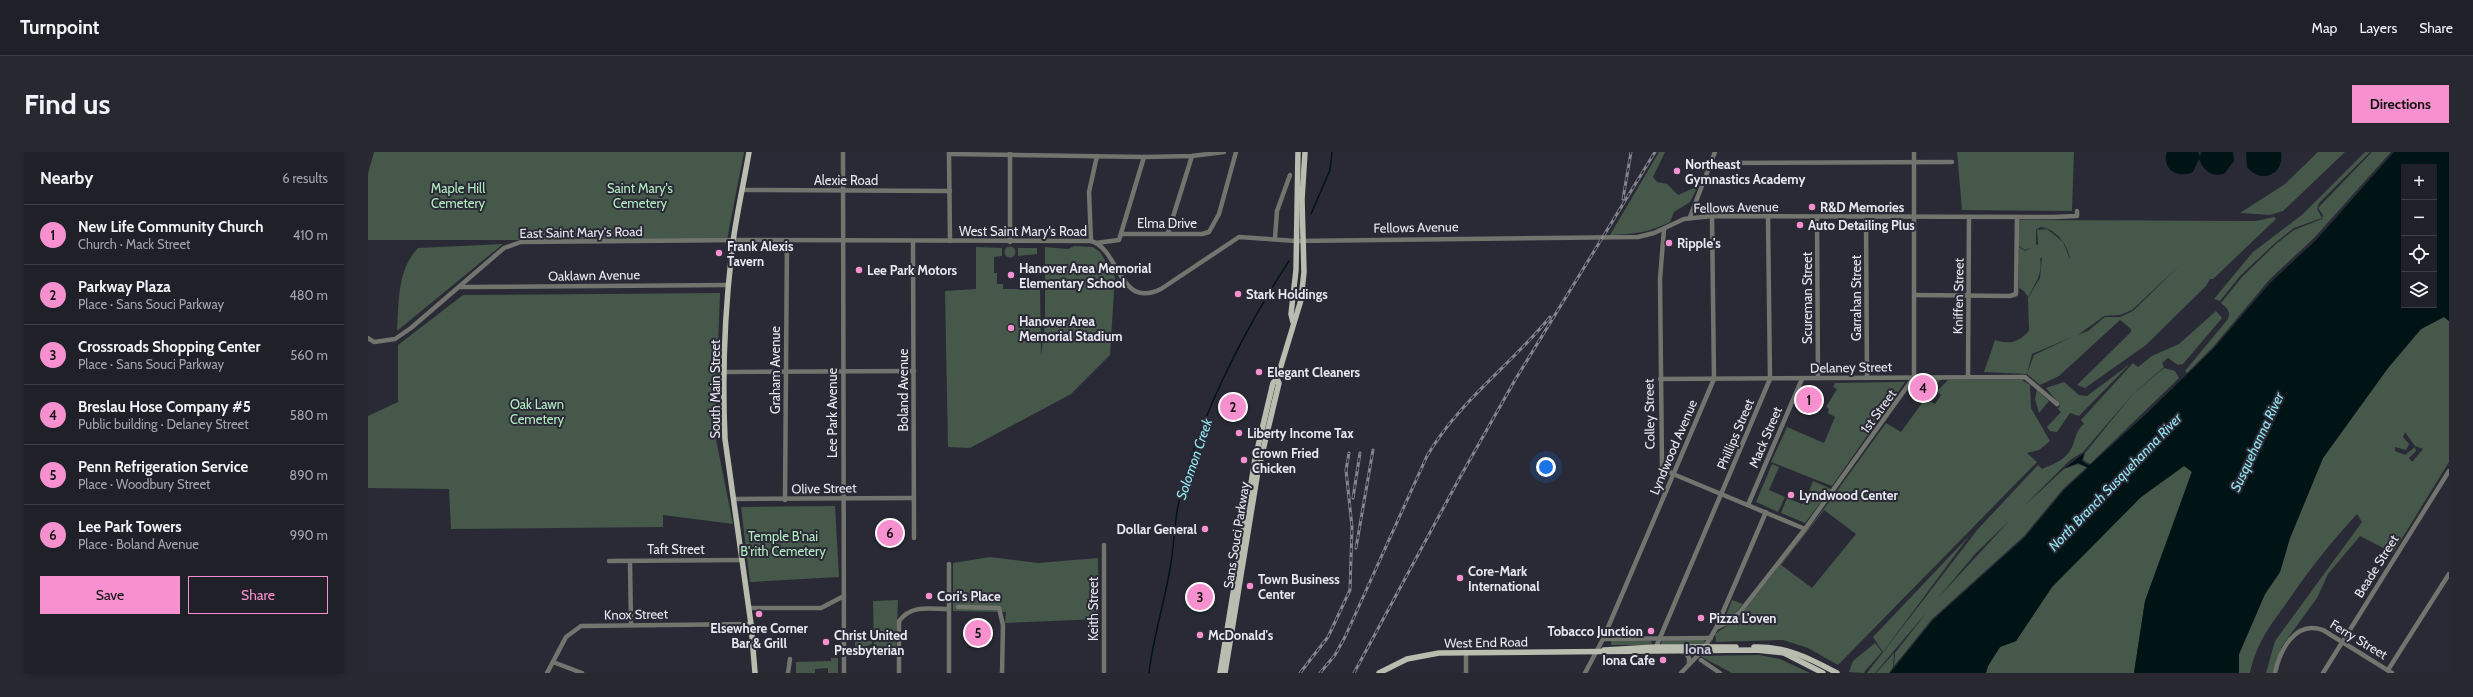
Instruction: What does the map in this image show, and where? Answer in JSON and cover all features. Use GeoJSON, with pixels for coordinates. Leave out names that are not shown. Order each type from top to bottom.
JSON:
{"type":"FeatureCollection","features":[{"type":"Feature","properties":{"kind":"main road","name":"South Main Street"},"geometry":{"type":"LineString","coordinates":[[749,152],[733,241],[728,285],[725,439],[749,608],[755,673]]}},
{"type":"Feature","properties":{"kind":"main road","name":"Sans Souci Parkway"},"geometry":{"type":"LineString","coordinates":[[1293,322],[1291,314],[1296,279],[1298,152]]}},
{"type":"Feature","properties":{"kind":"main road","name":"Sans Souci Parkway"},"geometry":{"type":"LineString","coordinates":[[1220,673],[1257,450],[1273,383],[1277,379],[1293,322],[1297,317],[1301,300],[1304,241],[1302,199],[1305,152]]}},
{"type":"Feature","properties":{"kind":"main road","name":"Sans Souci Parkway"},"geometry":{"type":"LineString","coordinates":[[1225,673],[1258,471],[1279,383],[1277,379]]}},
{"type":"Feature","properties":{"kind":"main road","name":"West End Road"},"geometry":{"type":"LineString","coordinates":[[1596,652],[1612,648],[1656,647],[1785,649],[1805,656],[1837,673]]}},
{"type":"Feature","properties":{"kind":"main road","name":"West End Road"},"geometry":{"type":"LineString","coordinates":[[1379,673],[1392,665],[1423,655],[1466,652],[1773,651],[1792,657],[1823,673]]}},
{"type":"Feature","properties":{"kind":"street","name":"Lee Park Avenue"},"geometry":{"type":"LineString","coordinates":[[843,152],[842,371],[844,673]]}},
{"type":"Feature","properties":{"kind":"street"},"geometry":{"type":"LineString","coordinates":[[950,241],[949,153],[1068,153],[1097,156],[1129,154],[1144,157],[1180,154],[1192,156],[1224,152]]}},
{"type":"Feature","properties":{"kind":"street","name":"Elma Drive"},"geometry":{"type":"LineString","coordinates":[[1122,234],[1202,234],[1211,230],[1223,202],[1236,152]]}},
{"type":"Feature","properties":{"kind":"street"},"geometry":{"type":"LineString","coordinates":[[1690,217],[1715,152]]}},
{"type":"Feature","properties":{"kind":"street"},"geometry":{"type":"LineString","coordinates":[[1914,152],[1914,377]]}},
{"type":"Feature","properties":{"kind":"street"},"geometry":{"type":"LineString","coordinates":[[1010,153],[1010,242]]}},
{"type":"Feature","properties":{"kind":"street"},"geometry":{"type":"LineString","coordinates":[[1097,156],[1089,192],[1094,242],[1119,240],[1144,157]]}},
{"type":"Feature","properties":{"kind":"street"},"geometry":{"type":"LineString","coordinates":[[1168,233],[1192,156]]}},
{"type":"Feature","properties":{"kind":"street"},"geometry":{"type":"LineString","coordinates":[[1712,163],[1952,162]]}},
{"type":"Feature","properties":{"kind":"street"},"geometry":{"type":"LineString","coordinates":[[1275,238],[1277,211],[1290,175]]}},
{"type":"Feature","properties":{"kind":"street","name":"Alexie Road"},"geometry":{"type":"LineString","coordinates":[[743,190],[843,192],[950,191]]}},
{"type":"Feature","properties":{"kind":"street","name":"Fellows Avenue"},"geometry":{"type":"LineString","coordinates":[[1296,241],[1638,237],[1664,229],[1690,217],[1712,216],[2017,217],[2077,214]]}},
{"type":"Feature","properties":{"kind":"street","name":"Lyndwood Avenue"},"geometry":{"type":"LineString","coordinates":[[1585,673],[1603,639],[1714,379],[1712,216]]}},
{"type":"Feature","properties":{"kind":"street","name":"Phillips Street"},"geometry":{"type":"LineString","coordinates":[[1656,647],[1658,639],[1770,378],[1768,217]]}},
{"type":"Feature","properties":{"kind":"street","name":"Scureman Street"},"geometry":{"type":"LineString","coordinates":[[1818,217],[1818,378]]}},
{"type":"Feature","properties":{"kind":"street","name":"Garrahan Street"},"geometry":{"type":"LineString","coordinates":[[1866,217],[1867,378]]}},
{"type":"Feature","properties":{"kind":"street","name":"Kniffen Street"},"geometry":{"type":"LineString","coordinates":[[1968,376],[1969,217]]}},
{"type":"Feature","properties":{"kind":"street"},"geometry":{"type":"LineString","coordinates":[[1915,295],[2010,296],[2016,294],[2017,217]]}},
{"type":"Feature","properties":{"kind":"street","name":"Colley Street"},"geometry":{"type":"LineString","coordinates":[[1664,229],[1660,279],[1661,464],[1664,470],[1805,529]]}},
{"type":"Feature","properties":{"kind":"street","name":"West Saint Mary's Road"},"geometry":{"type":"LineString","coordinates":[[733,241],[913,240],[1094,242],[1106,252],[1125,283],[1138,291],[1151,293],[1161,289],[1239,236],[1296,241]]}},
{"type":"Feature","properties":{"kind":"street","name":"Graham Avenue"},"geometry":{"type":"LineString","coordinates":[[785,500],[787,240]]}},
{"type":"Feature","properties":{"kind":"street","name":"Boland Avenue"},"geometry":{"type":"LineString","coordinates":[[913,240],[914,538]]}},
{"type":"Feature","properties":{"kind":"street","name":"East Saint Mary's Road"},"geometry":{"type":"LineString","coordinates":[[368,338],[374,342],[395,339],[460,287],[504,248],[515,243],[733,241]]}},
{"type":"Feature","properties":{"kind":"street","name":"Oaklawn Avenue"},"geometry":{"type":"LineString","coordinates":[[460,287],[728,285]]}},
{"type":"Feature","properties":{"kind":"street"},"geometry":{"type":"LineString","coordinates":[[726,372],[914,370]]}},
{"type":"Feature","properties":{"kind":"street","name":"Delaney Street"},"geometry":{"type":"LineString","coordinates":[[1660,379],[1968,376],[2025,377],[2057,404]]}},
{"type":"Feature","properties":{"kind":"street","name":"1st Street"},"geometry":{"type":"LineString","coordinates":[[1716,628],[1728,622],[1740,612],[1805,529],[1914,377]]}},
{"type":"Feature","properties":{"kind":"street","name":"Mack Street"},"geometry":{"type":"LineString","coordinates":[[1748,505],[1802,378]]}},
{"type":"Feature","properties":{"kind":"street","name":"Beade Street"},"geometry":{"type":"LineString","coordinates":[[2323,673],[2449,471]]}},
{"type":"Feature","properties":{"kind":"street","name":"Olive Street"},"geometry":{"type":"LineString","coordinates":[[734,499],[785,500],[914,498]]}},
{"type":"Feature","properties":{"kind":"street"},"geometry":{"type":"LineString","coordinates":[[1705,647],[1716,628],[1766,512]]}},
{"type":"Feature","properties":{"kind":"street","name":"Keith Street"},"geometry":{"type":"LineString","coordinates":[[1104,545],[1104,673]]}},
{"type":"Feature","properties":{"kind":"street","name":"Taft Street"},"geometry":{"type":"LineString","coordinates":[[610,561],[742,560]]}},
{"type":"Feature","properties":{"kind":"street"},"geometry":{"type":"LineString","coordinates":[[630,561],[631,625]]}},
{"type":"Feature","properties":{"kind":"street"},"geometry":{"type":"LineString","coordinates":[[949,564],[949,673]]}},
{"type":"Feature","properties":{"kind":"street"},"geometry":{"type":"LineString","coordinates":[[2380,673],[2388,670],[2449,574]]}},
{"type":"Feature","properties":{"kind":"street"},"geometry":{"type":"LineString","coordinates":[[749,608],[820,608],[844,596]]}},
{"type":"Feature","properties":{"kind":"street"},"geometry":{"type":"LineString","coordinates":[[958,607],[999,608],[1003,625],[1002,673]]}},
{"type":"Feature","properties":{"kind":"street"},"geometry":{"type":"LineString","coordinates":[[899,673],[899,621],[904,615],[915,609],[949,609]]}},
{"type":"Feature","properties":{"kind":"street","name":"Knox Street"},"geometry":{"type":"LineString","coordinates":[[547,673],[566,636],[576,628],[587,626],[751,624]]}},
{"type":"Feature","properties":{"kind":"street","name":"Ferry Street"},"geometry":{"type":"LineString","coordinates":[[2275,673],[2282,649],[2288,640],[2306,628],[2313,626],[2388,670]]}},
{"type":"Feature","properties":{"kind":"street"},"geometry":{"type":"LineString","coordinates":[[1603,639],[1711,638],[1719,647]]}},
{"type":"Feature","properties":{"kind":"street"},"geometry":{"type":"LineString","coordinates":[[1466,652],[1466,673]]}},
{"type":"Feature","properties":{"kind":"street"},"geometry":{"type":"LineString","coordinates":[[1685,652],[1689,658],[1689,664]]}},
{"type":"Feature","properties":{"kind":"street"},"geometry":{"type":"LineString","coordinates":[[1681,673],[1700,652]]}},
{"type":"Feature","properties":{"kind":"street"},"geometry":{"type":"LineString","coordinates":[[788,673],[790,659]]}},
{"type":"Feature","properties":{"kind":"street"},"geometry":{"type":"LineString","coordinates":[[1701,660],[1720,673]]}},
{"type":"Feature","properties":{"kind":"street"},"geometry":{"type":"LineString","coordinates":[[553,662],[582,673]]}},
{"type":"Feature","properties":{"kind":"green space"},"geometry":{"type":"Polygon","coordinates":[[[374,152],[744,152],[727,240],[368,240],[368,174],[374,152]]]}},
{"type":"Feature","properties":{"kind":"green space"},"geometry":{"type":"Polygon","coordinates":[[[1659,152],[1665,152],[1653,177],[1657,182],[1667,184],[1678,195],[1694,188],[1696,190],[1690,202],[1674,212],[1670,222],[1662,226],[1641,232],[1610,235],[1659,152]]]}},
{"type":"Feature","properties":{"kind":"green space"},"geometry":{"type":"Polygon","coordinates":[[[1957,152],[2074,152],[2072,211],[1962,210],[1957,152]]]}},
{"type":"Feature","properties":{"kind":"green space"},"geometry":{"type":"Polygon","coordinates":[[[2318,152],[2345,152],[2283,211],[2270,215],[2240,213],[2285,184],[2318,152]]]}},
{"type":"Feature","properties":{"kind":"green space"},"geometry":{"type":"Polygon","coordinates":[[[2365,152],[2370,152],[2319,203],[2317,209],[2322,218],[2294,228],[2275,243],[2240,276],[2220,301],[2214,299],[2253,252],[2303,214],[2365,152]]]}},
{"type":"Feature","properties":{"kind":"green space"},"geometry":{"type":"Polygon","coordinates":[[[2372,152],[2391,152],[2314,238],[2270,279],[2213,347],[2187,373],[2185,371],[2228,319],[2228,310],[2221,303],[2242,277],[2276,244],[2294,230],[2322,219],[2323,215],[2318,208],[2372,152]]]}},
{"type":"Feature","properties":{"kind":"green space"},"geometry":{"type":"Polygon","coordinates":[[[2274,217],[2276,219],[2213,279],[2210,279],[2206,286],[2146,345],[2085,388],[2077,385],[2131,332],[2131,329],[2120,320],[2059,376],[2040,385],[2027,374],[1984,372],[1995,340],[2014,342],[2029,331],[2028,298],[2040,278],[2042,257],[2040,259],[2041,264],[2036,283],[2028,297],[2024,291],[2019,288],[2019,247],[2025,251],[2031,248],[2025,250],[2019,246],[2018,220],[2256,221],[2274,217]],[[2040,227],[2036,230],[2036,245],[2038,244],[2037,230],[2047,229],[2063,242],[2070,259],[2067,248],[2064,243],[2060,238],[2051,230],[2040,227]],[[2181,264],[2132,310],[2120,315],[2104,316],[2078,335],[2088,331],[2105,317],[2120,317],[2133,311],[2181,264]],[[2072,337],[2032,354],[2027,374],[2034,355],[2072,337]]]}},
{"type":"Feature","properties":{"kind":"green space"},"geometry":{"type":"Polygon","coordinates":[[[503,244],[397,331],[400,287],[406,266],[418,248],[503,244]]]}},
{"type":"Feature","properties":{"kind":"green space"},"geometry":{"type":"Polygon","coordinates":[[[1010,246],[1014,248],[1016,252],[1014,256],[1010,258],[1006,256],[1004,252],[1006,248],[1010,246]]]}},
{"type":"Feature","properties":{"kind":"green space"},"geometry":{"type":"Polygon","coordinates":[[[1074,246],[1093,247],[1100,252],[1115,277],[1110,355],[1071,394],[970,448],[948,447],[945,291],[976,289],[976,247],[1002,248],[1002,256],[994,257],[994,273],[997,273],[997,284],[1003,284],[1003,289],[1019,289],[1021,283],[1040,285],[1041,356],[1045,324],[1045,247],[1068,249],[1074,246]]]}},
{"type":"Feature","properties":{"kind":"green space"},"geometry":{"type":"Polygon","coordinates":[[[1018,248],[1037,248],[1037,254],[1018,256],[1018,248]]]}},
{"type":"Feature","properties":{"kind":"green space","name":"Oak Lawn Cemetery"},"geometry":{"type":"Polygon","coordinates":[[[720,293],[715,434],[733,524],[663,515],[663,527],[451,529],[449,489],[368,488],[368,416],[398,402],[398,345],[463,295],[720,293]]]}},
{"type":"Feature","properties":{"kind":"green space"},"geometry":{"type":"Polygon","coordinates":[[[2216,311],[2222,318],[2183,364],[2178,365],[2168,358],[2162,363],[2164,367],[2132,395],[2083,452],[2070,460],[2023,507],[2064,469],[2078,464],[2087,467],[2063,489],[2024,536],[1932,619],[1894,666],[1895,653],[1927,612],[1875,673],[1867,673],[1978,529],[2038,465],[2042,469],[2060,461],[2067,455],[2081,426],[2084,424],[2081,420],[2133,363],[2138,367],[2152,356],[2179,344],[2216,311]],[[2010,520],[1976,553],[1938,598],[2010,520]]]}},
{"type":"Feature","properties":{"kind":"green space"},"geometry":{"type":"Polygon","coordinates":[[[2444,317],[2449,321],[2449,462],[2393,553],[2360,536],[2328,574],[2317,598],[2282,646],[2273,673],[2266,673],[2275,641],[2362,522],[2357,514],[2333,541],[2304,578],[2269,628],[2258,648],[2250,673],[2239,673],[2239,654],[2265,594],[2280,572],[2290,538],[2323,458],[2388,368],[2421,329],[2444,317]],[[2405,432],[2403,437],[2409,444],[2406,450],[2395,447],[2395,451],[2405,455],[2415,447],[2416,451],[2409,458],[2412,462],[2423,449],[2415,446],[2405,432]]]}},
{"type":"Feature","properties":{"kind":"green space"},"geometry":{"type":"Polygon","coordinates":[[[2130,364],[2079,416],[2070,413],[2057,432],[2050,431],[2047,427],[2061,412],[2058,409],[2060,405],[2046,388],[2064,382],[2079,395],[2087,396],[2130,364]]]}},
{"type":"Feature","properties":{"kind":"green space"},"geometry":{"type":"Polygon","coordinates":[[[2164,368],[2175,371],[2179,378],[2090,464],[2083,460],[2085,453],[2132,395],[2164,368]]]}},
{"type":"Feature","properties":{"kind":"green space"},"geometry":{"type":"Polygon","coordinates":[[[1921,379],[1942,379],[1932,388],[1921,379]]]}},
{"type":"Feature","properties":{"kind":"green space"},"geometry":{"type":"Polygon","coordinates":[[[1948,380],[2022,380],[2030,385],[2031,408],[2050,441],[2039,450],[2027,453],[2037,462],[1838,665],[1808,648],[1783,640],[1716,642],[1715,634],[1740,616],[1826,506],[1886,423],[1901,432],[1925,399],[1935,404],[1941,395],[1937,391],[1948,380]],[[1824,510],[1781,565],[1812,588],[1856,534],[1824,510]]]}},
{"type":"Feature","properties":{"kind":"green space"},"geometry":{"type":"Polygon","coordinates":[[[1905,382],[1832,486],[1771,462],[1787,427],[1824,443],[1835,417],[1828,413],[1829,409],[1826,407],[1837,389],[1833,387],[1835,383],[1905,382]]]}},
{"type":"Feature","properties":{"kind":"green space"},"geometry":{"type":"Polygon","coordinates":[[[2037,390],[2049,401],[2039,413],[2035,399],[2037,390]]]}},
{"type":"Feature","properties":{"kind":"green space"},"geometry":{"type":"Polygon","coordinates":[[[1917,392],[1922,397],[1917,402],[1912,397],[1917,392]]]}},
{"type":"Feature","properties":{"kind":"green space"},"geometry":{"type":"Polygon","coordinates":[[[1772,464],[1779,467],[1769,490],[1785,497],[1778,512],[1756,502],[1772,464]]]}},
{"type":"Feature","properties":{"kind":"green space"},"geometry":{"type":"Polygon","coordinates":[[[2184,466],[2192,471],[2145,601],[2134,673],[1986,673],[1988,666],[2000,647],[2016,641],[2052,587],[2141,497],[2184,466]]]}},
{"type":"Feature","properties":{"kind":"green space"},"geometry":{"type":"Polygon","coordinates":[[[1813,481],[1831,489],[1805,523],[1781,513],[1787,498],[1802,504],[1805,502],[1813,481]]]}},
{"type":"Feature","properties":{"kind":"green space","name":"Temple B'nai B'rith Cemetery"},"geometry":{"type":"Polygon","coordinates":[[[835,506],[839,577],[750,582],[741,507],[835,506]]]}},
{"type":"Feature","properties":{"kind":"green space"},"geometry":{"type":"Polygon","coordinates":[[[1969,536],[1883,652],[1873,637],[1969,536]]]}},
{"type":"Feature","properties":{"kind":"green space"},"geometry":{"type":"Polygon","coordinates":[[[990,557],[1038,563],[1098,558],[1099,619],[1005,623],[1006,612],[953,611],[953,563],[990,557]]]}},
{"type":"Feature","properties":{"kind":"green space"},"geometry":{"type":"Polygon","coordinates":[[[898,600],[896,648],[874,650],[873,601],[898,600]]]}},
{"type":"Feature","properties":{"kind":"green space"},"geometry":{"type":"Polygon","coordinates":[[[1732,600],[1743,604],[1735,613],[1724,621],[1732,600]]]}},
{"type":"Feature","properties":{"kind":"green space"},"geometry":{"type":"Polygon","coordinates":[[[1662,640],[1703,640],[1706,643],[1705,645],[1661,645],[1662,640]]]}},
{"type":"Feature","properties":{"kind":"green space"},"geometry":{"type":"Polygon","coordinates":[[[855,641],[872,641],[872,644],[855,651],[855,641]]]}},
{"type":"Feature","properties":{"kind":"green space"},"geometry":{"type":"Polygon","coordinates":[[[1611,641],[1651,641],[1652,644],[1611,645],[1611,641]]]}},
{"type":"Feature","properties":{"kind":"green space"},"geometry":{"type":"Polygon","coordinates":[[[1875,643],[1882,652],[1864,673],[1849,672],[1853,661],[1875,643]]]}},
{"type":"Feature","properties":{"kind":"green space"},"geometry":{"type":"Polygon","coordinates":[[[1894,653],[1893,667],[1889,673],[1876,673],[1894,653]]]}},
{"type":"Feature","properties":{"kind":"green space"},"geometry":{"type":"Polygon","coordinates":[[[1759,655],[1780,659],[1810,673],[1732,673],[1700,656],[1759,655]]]}},
{"type":"Feature","properties":{"kind":"green space"},"geometry":{"type":"Polygon","coordinates":[[[831,658],[838,658],[838,673],[828,673],[828,668],[815,669],[815,673],[796,673],[796,662],[831,661],[831,658]]]}},
{"type":"Feature","properties":{"kind":"water"},"geometry":{"type":"Polygon","coordinates":[[[2167,152],[2198,152],[2200,157],[2201,152],[2233,152],[2234,161],[2224,174],[2215,175],[2208,172],[2203,167],[2199,159],[2193,172],[2182,174],[2172,171],[2169,168],[2166,163],[2167,152]]]}},
{"type":"Feature","properties":{"kind":"water"},"geometry":{"type":"Polygon","coordinates":[[[2246,152],[2281,152],[2281,160],[2276,171],[2265,176],[2259,175],[2247,167],[2246,152]]]}},
{"type":"Feature","properties":{"kind":"water"},"geometry":{"type":"Polygon","coordinates":[[[2394,152],[2449,152],[2449,321],[2444,317],[2421,329],[2388,368],[2323,458],[2290,538],[2280,572],[2265,594],[2239,654],[2239,673],[2134,673],[2145,601],[2192,472],[2184,466],[2141,497],[2052,587],[2016,641],[2000,647],[1988,666],[1986,673],[1890,673],[1933,620],[2025,537],[2064,490],[2088,468],[2078,463],[2065,468],[2084,453],[2082,461],[2088,465],[2091,464],[2145,415],[2214,348],[2270,283],[2316,240],[2394,152]]]}},
{"type":"Feature","properties":{"kind":"waterway","name":"Solomon Creek"},"geometry":{"type":"LineString","coordinates":[[1311,214],[1330,170],[1332,152]]}},
{"type":"Feature","properties":{"kind":"waterway","name":"Solomon Creek"},"geometry":{"type":"LineString","coordinates":[[1149,673],[1153,647],[1170,569],[1178,506],[1196,443],[1223,379],[1239,347],[1255,317],[1289,261]]}},
{"type":"Feature","properties":{"kind":"railway"},"geometry":{"type":"LineString","coordinates":[[1623,199],[1631,152]]}},
{"type":"Feature","properties":{"kind":"railway"},"geometry":{"type":"LineString","coordinates":[[1354,673],[1459,479],[1515,380],[1655,152]]}},
{"type":"Feature","properties":{"kind":"railway"},"geometry":{"type":"LineString","coordinates":[[1320,673],[1335,655],[1345,637],[1427,456],[1454,418],[1550,317]]}},
{"type":"Feature","properties":{"kind":"railway"},"geometry":{"type":"LineString","coordinates":[[1356,548],[1373,450]]}},
{"type":"Feature","properties":{"kind":"railway"},"geometry":{"type":"LineString","coordinates":[[1300,673],[1328,637],[1350,590],[1352,527],[1346,470],[1349,453]]}},
{"type":"Feature","properties":{"kind":"railway"},"geometry":{"type":"LineString","coordinates":[[1353,498],[1360,453]]}},
{"type":"Feature","properties":{"kind":"place","name":"Northeast Gymnastics Academy"},"geometry":{"type":"Point","coordinates":[1677,171]}},
{"type":"Feature","properties":{"kind":"place","name":"R&D Memories"},"geometry":{"type":"Point","coordinates":[1812,207]}},
{"type":"Feature","properties":{"kind":"place","name":"Auto Detailing Plus"},"geometry":{"type":"Point","coordinates":[1800,225]}},
{"type":"Feature","properties":{"kind":"place","name":"Ripple's"},"geometry":{"type":"Point","coordinates":[1669,243]}},
{"type":"Feature","properties":{"kind":"place","name":"Frank Alexis Tavern"},"geometry":{"type":"Point","coordinates":[719,253]}},
{"type":"Feature","properties":{"kind":"place","name":"Lee Park Motors"},"geometry":{"type":"Point","coordinates":[859,270]}},
{"type":"Feature","properties":{"kind":"place","name":"Hanover Area Memorial Elementary School"},"geometry":{"type":"Point","coordinates":[1011,275]}},
{"type":"Feature","properties":{"kind":"place","name":"Stark Holdings"},"geometry":{"type":"Point","coordinates":[1238,294]}},
{"type":"Feature","properties":{"kind":"place","name":"Hanover Area Memorial Stadium"},"geometry":{"type":"Point","coordinates":[1011,328]}},
{"type":"Feature","properties":{"kind":"place","name":"Elegant Cleaners"},"geometry":{"type":"Point","coordinates":[1259,372]}},
{"type":"Feature","properties":{"kind":"place","name":"Breslau Hose Company #5"},"geometry":{"type":"Point","coordinates":[1923,388]}},
{"type":"Feature","properties":{"kind":"place","name":"New Life Community Church"},"geometry":{"type":"Point","coordinates":[1809,400]}},
{"type":"Feature","properties":{"kind":"place","name":"Parkway Plaza"},"geometry":{"type":"Point","coordinates":[1233,407]}},
{"type":"Feature","properties":{"kind":"place","name":"Liberty Income Tax"},"geometry":{"type":"Point","coordinates":[1239,433]}},
{"type":"Feature","properties":{"kind":"place","name":"Crown Fried Chicken"},"geometry":{"type":"Point","coordinates":[1244,460]}},
{"type":"Feature","properties":{"kind":"place","name":"Lyndwood Center"},"geometry":{"type":"Point","coordinates":[1791,495]}},
{"type":"Feature","properties":{"kind":"place","name":"Dollar General"},"geometry":{"type":"Point","coordinates":[1205,529]}},
{"type":"Feature","properties":{"kind":"place","name":"Lee Park Towers"},"geometry":{"type":"Point","coordinates":[890,533]}},
{"type":"Feature","properties":{"kind":"place","name":"Core-Mark International"},"geometry":{"type":"Point","coordinates":[1460,578]}},
{"type":"Feature","properties":{"kind":"place","name":"Town Business Center"},"geometry":{"type":"Point","coordinates":[1250,586]}},
{"type":"Feature","properties":{"kind":"place","name":"Cori's Place"},"geometry":{"type":"Point","coordinates":[929,596]}},
{"type":"Feature","properties":{"kind":"place","name":"Crossroads Shopping Center"},"geometry":{"type":"Point","coordinates":[1200,597]}},
{"type":"Feature","properties":{"kind":"place","name":"Elsewhere Corner Bar & Grill"},"geometry":{"type":"Point","coordinates":[759,614]}},
{"type":"Feature","properties":{"kind":"place","name":"Pizza L'oven"},"geometry":{"type":"Point","coordinates":[1701,618]}},
{"type":"Feature","properties":{"kind":"place","name":"Tobacco Junction"},"geometry":{"type":"Point","coordinates":[1651,631]}},
{"type":"Feature","properties":{"kind":"place","name":"Penn Refrigeration Service"},"geometry":{"type":"Point","coordinates":[978,633]}},
{"type":"Feature","properties":{"kind":"place","name":"McDonald's"},"geometry":{"type":"Point","coordinates":[1200,635]}},
{"type":"Feature","properties":{"kind":"place","name":"Christ United Presbyterian"},"geometry":{"type":"Point","coordinates":[826,642]}},
{"type":"Feature","properties":{"kind":"place","name":"Iona Cafe"},"geometry":{"type":"Point","coordinates":[1663,660]}},
{"type":"Feature","properties":{"kind":"district","name":"Iona"},"geometry":{"type":"Point","coordinates":[1698,649]}},
{"type":"Feature","properties":{"kind":"park label","name":"Maple Hill Cemetery"},"geometry":{"type":"Point","coordinates":[458,196]}},
{"type":"Feature","properties":{"kind":"park label","name":"Saint Mary's Cemetery"},"geometry":{"type":"Point","coordinates":[640,196]}},
{"type":"Feature","properties":{"kind":"water label","name":"Susquehanna River"},"geometry":{"type":"Point","coordinates":[2257,442]}},
{"type":"Feature","properties":{"kind":"water label","name":"North Branch Susquehanna River"},"geometry":{"type":"Point","coordinates":[2115,482]}}]}
